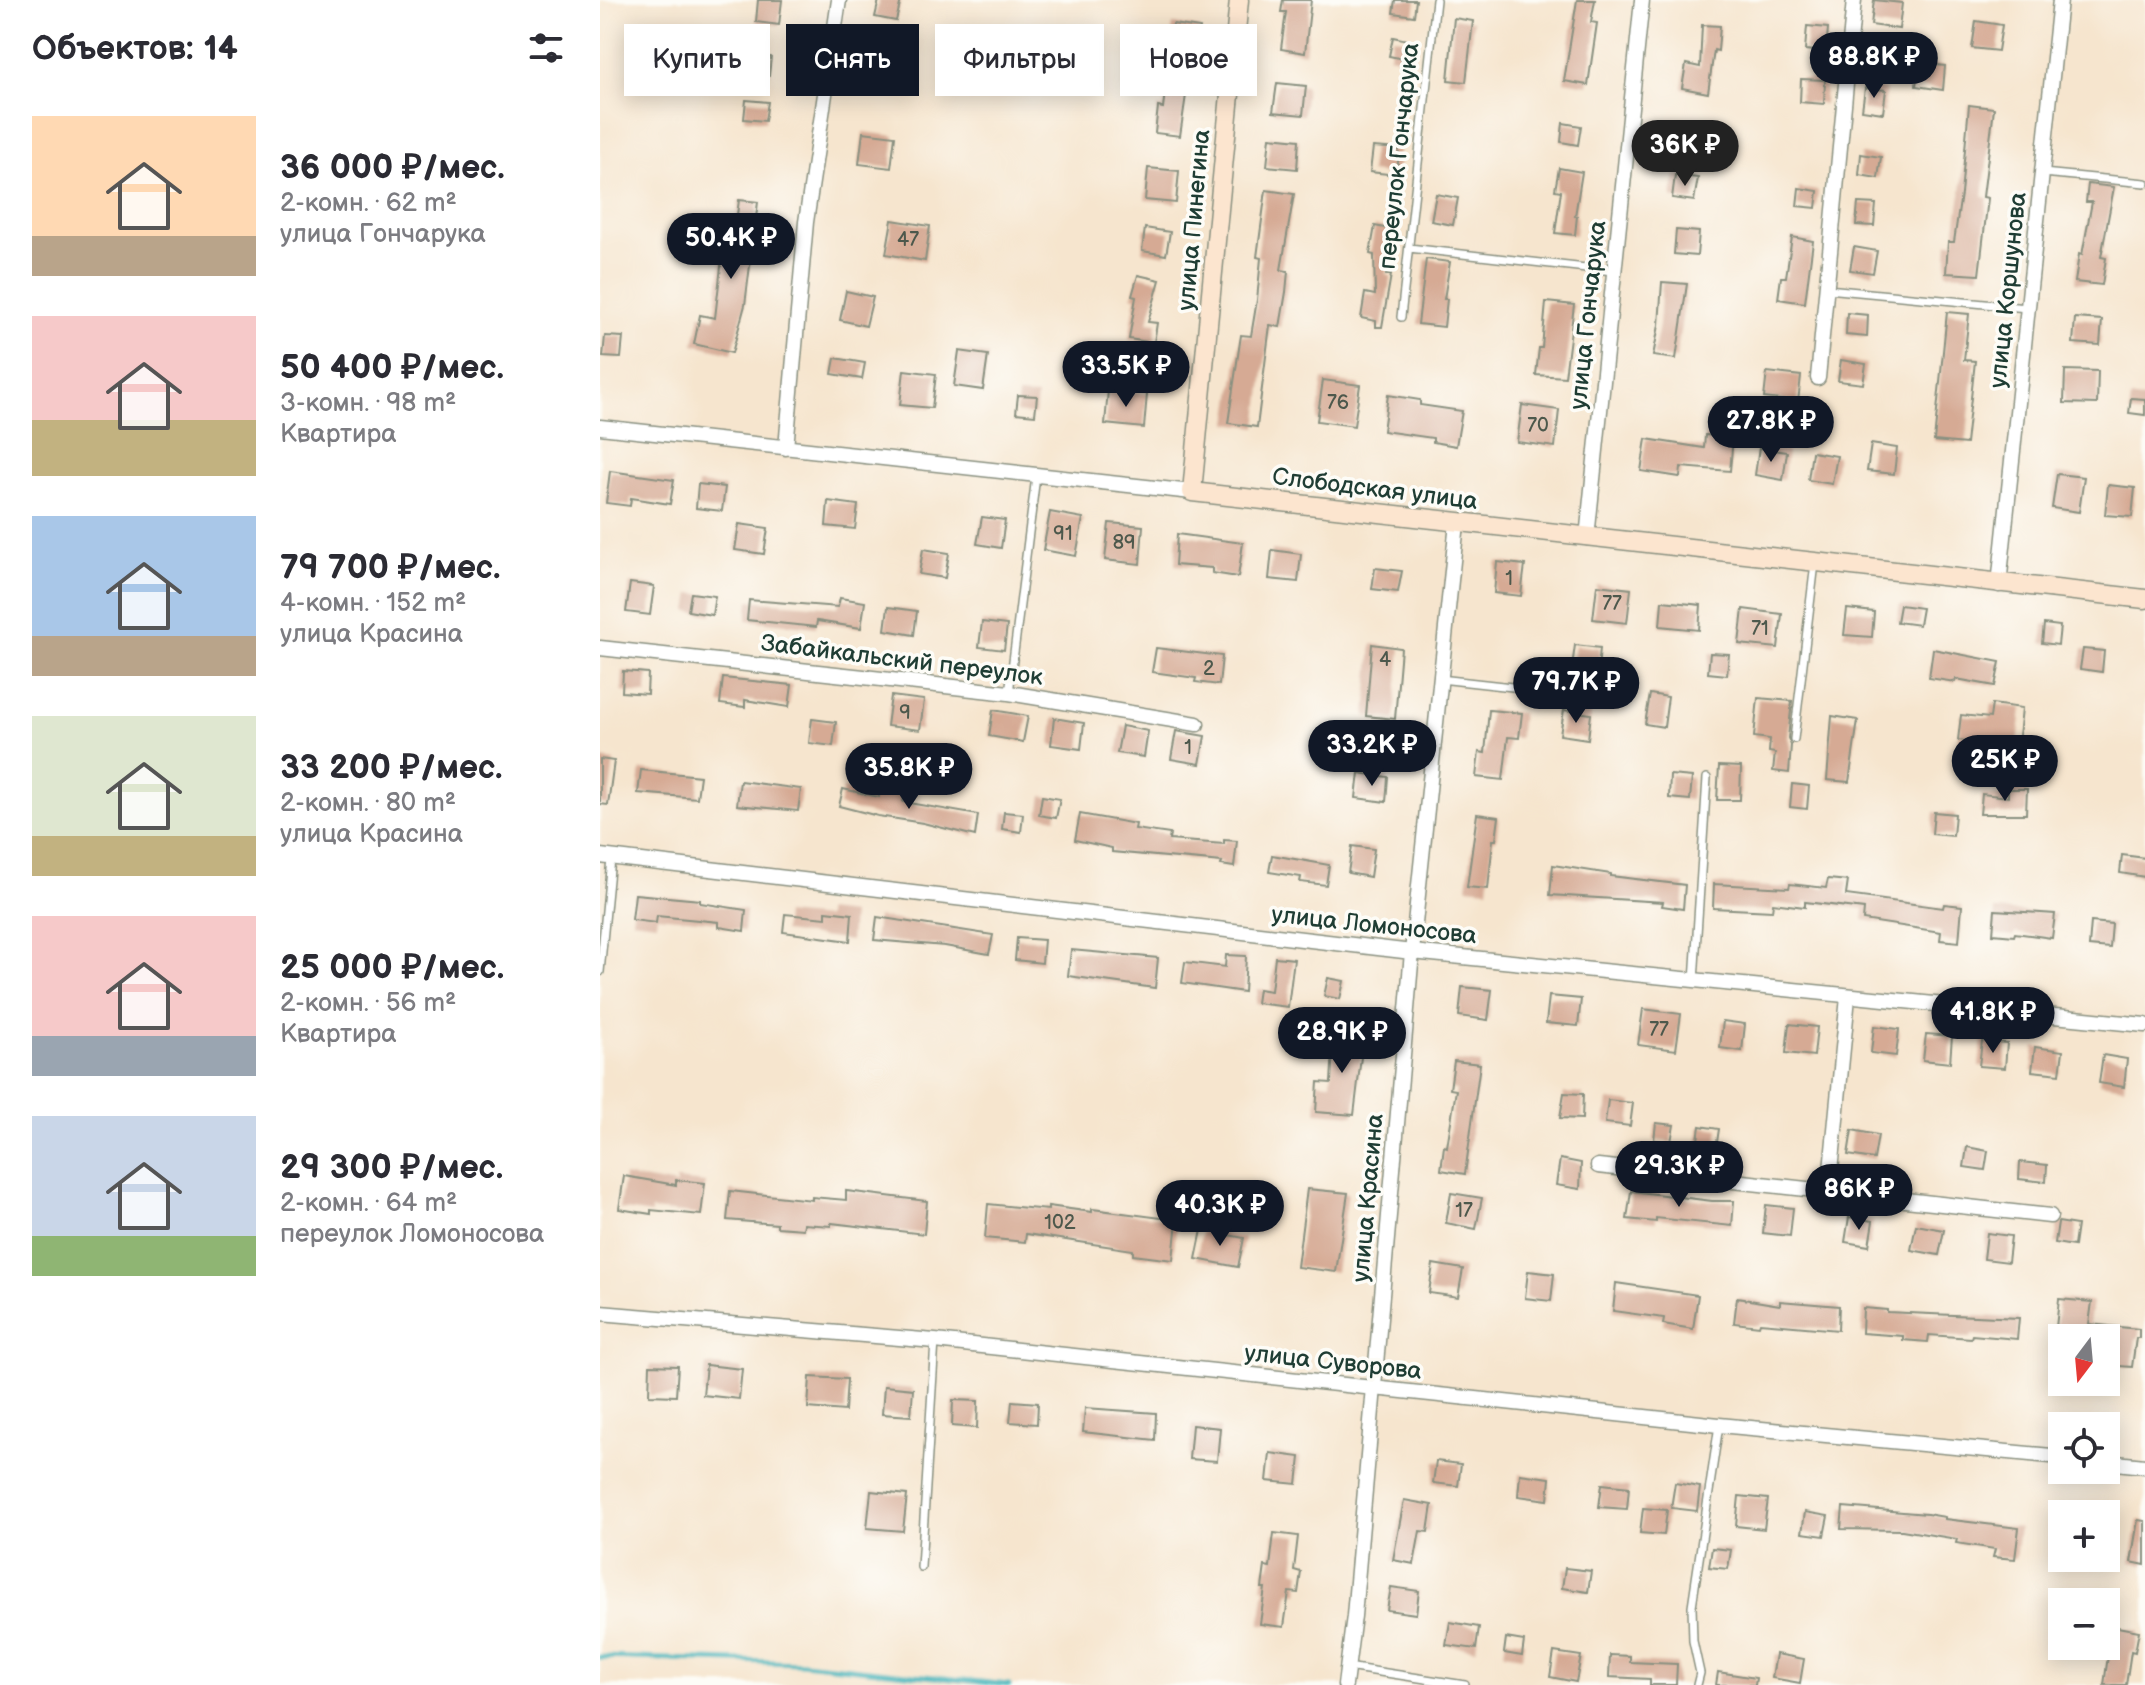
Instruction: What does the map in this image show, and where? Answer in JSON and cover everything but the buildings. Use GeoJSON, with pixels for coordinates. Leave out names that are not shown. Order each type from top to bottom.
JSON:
{"type":"FeatureCollection","features":[{"type":"Feature","properties":{"kind":"street"},"geometry":{"type":"LineString","coordinates":[[786,448],[806,222],[839,0]]}},
{"type":"Feature","properties":{"kind":"street","name":"улица Пинегина"},"geometry":{"type":"LineString","coordinates":[[1192,492],[1239,0]]}},
{"type":"Feature","properties":{"kind":"street","name":"улица Гончарука"},"geometry":{"type":"LineString","coordinates":[[1587,538],[1642,0]]}},
{"type":"Feature","properties":{"kind":"street"},"geometry":{"type":"LineString","coordinates":[[1818,378],[1854,0]]}},
{"type":"Feature","properties":{"kind":"street","name":"улица Коршунова"},"geometry":{"type":"LineString","coordinates":[[1999,585],[2060,0]]}},
{"type":"Feature","properties":{"kind":"street","name":"Слободская улица"},"geometry":{"type":"LineString","coordinates":[[600,427],[2145,599]]}},
{"type":"Feature","properties":{"kind":"street","name":"улица Красина"},"geometry":{"type":"LineString","coordinates":[[1345,1685],[1354,1616],[1412,952],[1457,523]]}},
{"type":"Feature","properties":{"kind":"street","name":"Забайкальский переулок"},"geometry":{"type":"LineString","coordinates":[[600,648],[1009,693],[1197,724]]}},
{"type":"Feature","properties":{"kind":"street","name":"улица Ломоносова"},"geometry":{"type":"LineString","coordinates":[[606,858],[1412,952],[2145,1025]]}},
{"type":"Feature","properties":{"kind":"street"},"geometry":{"type":"LineString","coordinates":[[1829,1191],[1848,997]]}},
{"type":"Feature","properties":{"kind":"street"},"geometry":{"type":"LineString","coordinates":[[1598,1166],[2050,1216]]}},
{"type":"Feature","properties":{"kind":"street","name":"улица Суворова"},"geometry":{"type":"LineString","coordinates":[[600,1313],[935,1341],[1719,1425],[2048,1456]]}},
{"type":"Feature","properties":{"kind":"street"},"geometry":{"type":"LineString","coordinates":[[2120,1463],[2145,1466]]}},
{"type":"Feature","properties":{"kind":"lane","name":"переулок Гончарука"},"geometry":{"type":"LineString","coordinates":[[1401,317],[1436,0]]}},
{"type":"Feature","properties":{"kind":"lane"},"geometry":{"type":"LineString","coordinates":[[2043,173],[2145,183]]}},
{"type":"Feature","properties":{"kind":"lane"},"geometry":{"type":"LineString","coordinates":[[1409,248],[1615,271]]}},
{"type":"Feature","properties":{"kind":"lane"},"geometry":{"type":"LineString","coordinates":[[1827,289],[2027,308]]}},
{"type":"Feature","properties":{"kind":"lane"},"geometry":{"type":"LineString","coordinates":[[1009,693],[1037,474]]}},
{"type":"Feature","properties":{"kind":"lane"},"geometry":{"type":"LineString","coordinates":[[1794,739],[1815,563]]}},
{"type":"Feature","properties":{"kind":"lane"},"geometry":{"type":"LineString","coordinates":[[1440,679],[1584,695]]}},
{"type":"Feature","properties":{"kind":"lane"},"geometry":{"type":"LineString","coordinates":[[1694,981],[1707,778]]}},
{"type":"Feature","properties":{"kind":"lane"},"geometry":{"type":"LineString","coordinates":[[600,972],[606,858]]}},
{"type":"Feature","properties":{"kind":"lane"},"geometry":{"type":"LineString","coordinates":[[600,1306],[600,1313]]}},
{"type":"Feature","properties":{"kind":"lane"},"geometry":{"type":"LineString","coordinates":[[921,1567],[935,1341]]}},
{"type":"Feature","properties":{"kind":"lane"},"geometry":{"type":"LineString","coordinates":[[1697,1685],[1700,1673],[1693,1641],[1692,1606],[1719,1425]]}},
{"type":"Feature","properties":{"kind":"lane"},"geometry":{"type":"LineString","coordinates":[[1347,1667],[1465,1685]]}},
{"type":"Feature","properties":{"kind":"waterway"},"geometry":{"type":"LineString","coordinates":[[600,1657],[803,1663],[1009,1685]]}}]}
